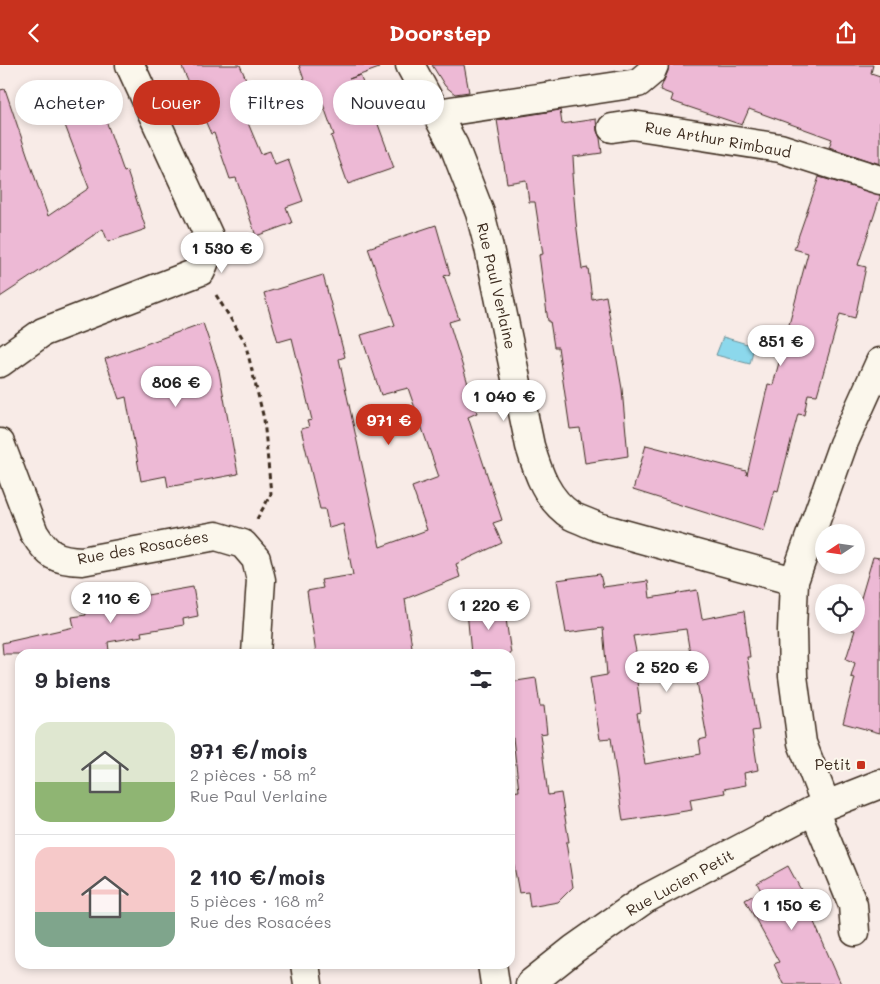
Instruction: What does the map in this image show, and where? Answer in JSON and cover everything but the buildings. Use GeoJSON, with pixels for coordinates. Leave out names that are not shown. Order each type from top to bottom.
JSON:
{"type":"FeatureCollection","features":[{"type":"Feature","properties":{"kind":"street"},"geometry":{"type":"LineString","coordinates":[[0,363],[43,332],[200,271],[212,243],[130,65]]}},
{"type":"Feature","properties":{"kind":"street","name":"Rue Paul Verlaine"},"geometry":{"type":"LineString","coordinates":[[410,65],[418,80]]}},
{"type":"Feature","properties":{"kind":"street"},"geometry":{"type":"LineString","coordinates":[[444,112],[638,83],[651,72],[654,65]]}},
{"type":"Feature","properties":{"kind":"street","name":"Rue Paul Verlaine"},"geometry":{"type":"LineString","coordinates":[[443,125],[454,146],[480,213],[530,446],[538,474],[552,498],[572,515],[598,527],[794,581]]}},
{"type":"Feature","properties":{"kind":"street","name":"Rue Arthur Rimbaud"},"geometry":{"type":"LineString","coordinates":[[612,129],[632,125],[780,148],[880,180]]}},
{"type":"Feature","properties":{"kind":"street"},"geometry":{"type":"LineString","coordinates":[[855,932],[853,905],[820,807],[802,743],[793,676],[794,581],[843,444],[880,362]]}},
{"type":"Feature","properties":{"kind":"street","name":"Rue des Rosacées"},"geometry":{"type":"LineString","coordinates":[[0,443],[34,533],[42,546],[53,556],[66,561],[82,561],[216,535],[243,544]]}},
{"type":"Feature","properties":{"kind":"street"},"geometry":{"type":"LineString","coordinates":[[243,544],[256,559],[260,579],[256,649]]}},
{"type":"Feature","properties":{"kind":"street","name":"Rue Lucien Petit"},"geometry":{"type":"LineString","coordinates":[[530,984],[574,949],[645,899],[820,807],[880,784]]}},
{"type":"Feature","properties":{"kind":"street"},"geometry":{"type":"LineString","coordinates":[[306,969],[308,984]]}},
{"type":"Feature","properties":{"kind":"street"},"geometry":{"type":"LineString","coordinates":[[493,969],[495,984]]}},
{"type":"Feature","properties":{"kind":"path"},"geometry":{"type":"LineString","coordinates":[[200,271],[245,342],[264,419],[271,494],[243,544]]}},
{"type":"Feature","properties":{"kind":"water"},"geometry":{"type":"Polygon","coordinates":[[[723,337],[754,346],[750,364],[716,355],[723,337]]]}},
{"type":"Feature","properties":{"kind":"place","name":"Petit"},"geometry":{"type":"Point","coordinates":[861,765]}}]}
